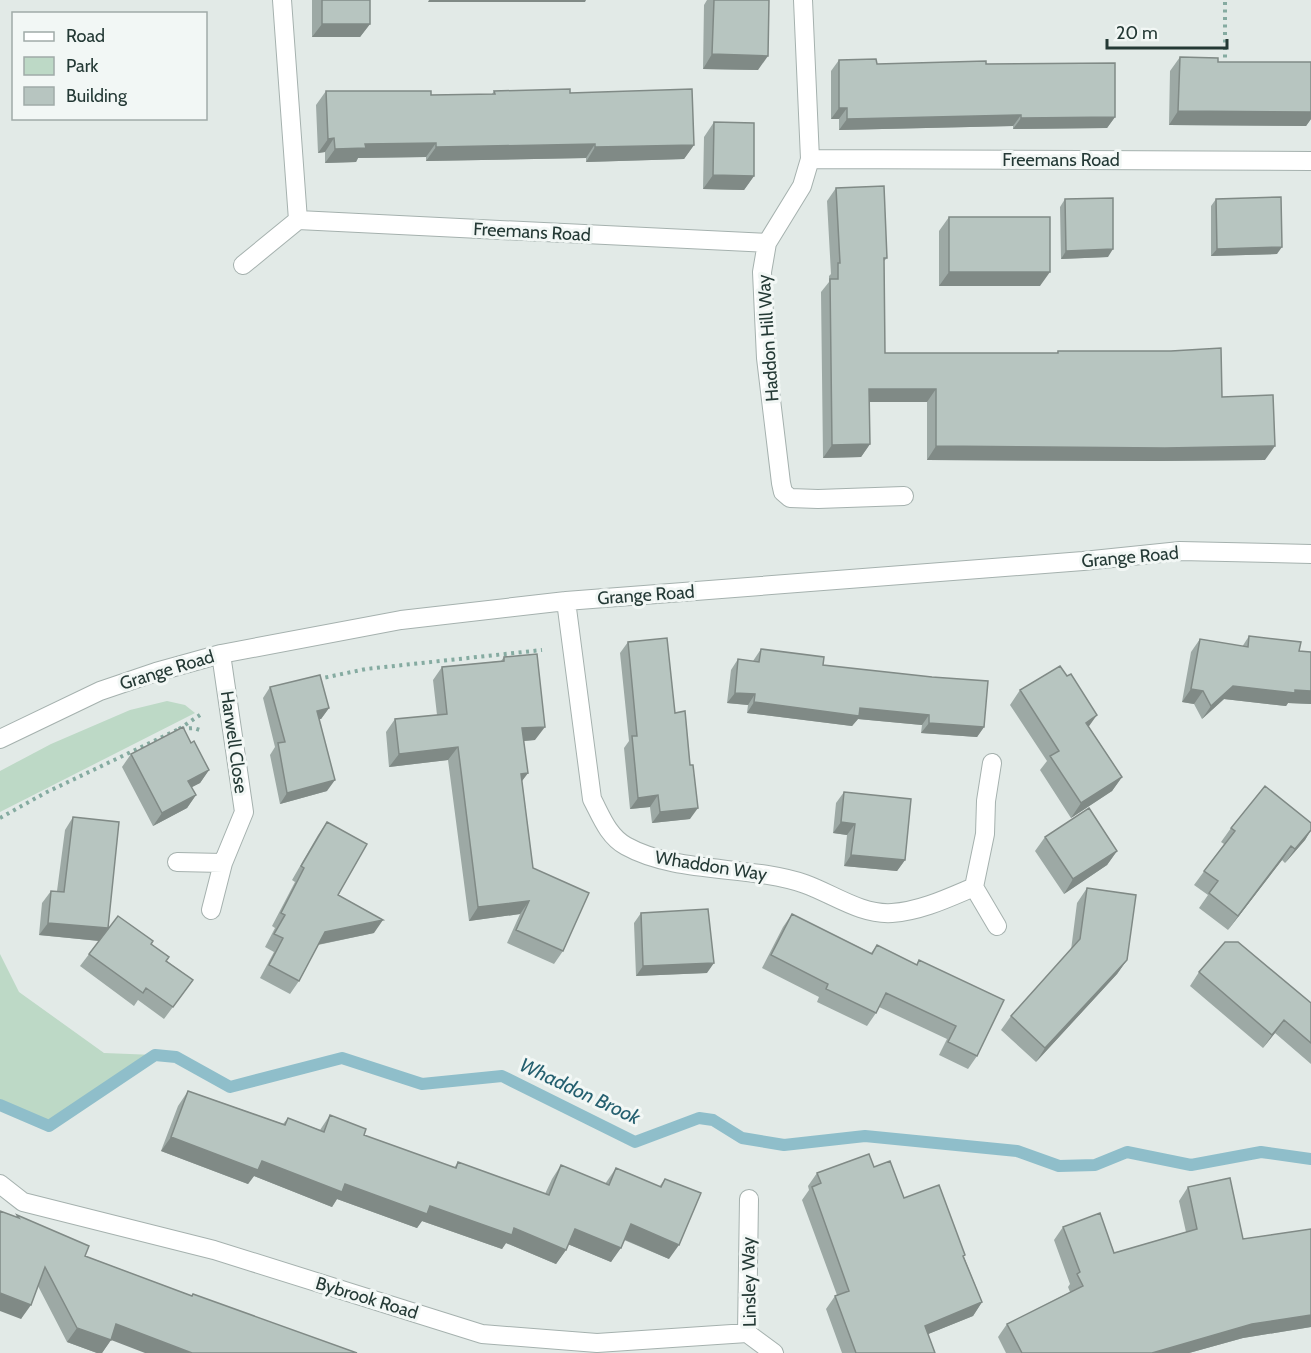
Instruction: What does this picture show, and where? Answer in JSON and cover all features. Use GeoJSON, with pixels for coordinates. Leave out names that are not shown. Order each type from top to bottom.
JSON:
{"type":"FeatureCollection","features":[{"type":"Feature","properties":{"kind":"street"},"geometry":{"type":"LineString","coordinates":[[243,265],[298,220],[282,0]]}},
{"type":"Feature","properties":{"kind":"street","name":"Haddon Hill Way"},"geometry":{"type":"LineString","coordinates":[[803,0],[810,159],[802,186],[767,243],[762,272],[766,358],[783,492],[790,498],[818,499],[904,496]]}},
{"type":"Feature","properties":{"kind":"street","name":"Freemans Road"},"geometry":{"type":"LineString","coordinates":[[810,159],[1311,161]]}},
{"type":"Feature","properties":{"kind":"street","name":"Freemans Road"},"geometry":{"type":"LineString","coordinates":[[298,220],[767,243]]}},
{"type":"Feature","properties":{"kind":"street","name":"Grange Road"},"geometry":{"type":"LineString","coordinates":[[0,739],[100,691],[156,672],[221,654],[401,620],[566,601],[1083,561],[1180,551],[1311,554]]}},
{"type":"Feature","properties":{"kind":"street","name":"Whaddon Way"},"geometry":{"type":"LineString","coordinates":[[566,601],[592,799],[605,827],[624,845],[648,856],[693,865],[770,875],[805,884],[858,908],[890,914],[925,907],[974,888]]}},
{"type":"Feature","properties":{"kind":"street","name":"Harwell Close"},"geometry":{"type":"LineString","coordinates":[[211,910],[223,862],[244,812],[221,654]]}},
{"type":"Feature","properties":{"kind":"street"},"geometry":{"type":"LineString","coordinates":[[992,763],[985,834],[974,888],[997,926]]}},
{"type":"Feature","properties":{"kind":"street"},"geometry":{"type":"LineString","coordinates":[[177,862],[223,862]]}},
{"type":"Feature","properties":{"kind":"street","name":"Bybrook Road"},"geometry":{"type":"LineString","coordinates":[[0,1184],[23,1202],[214,1250],[482,1334],[597,1343],[747,1333]]}},
{"type":"Feature","properties":{"kind":"street","name":"Linsley Way"},"geometry":{"type":"LineString","coordinates":[[749,1199],[747,1333],[774,1353]]}},
{"type":"Feature","properties":{"kind":"path"},"geometry":{"type":"LineString","coordinates":[[1225,0],[1225,69]]}},
{"type":"Feature","properties":{"kind":"path"},"geometry":{"type":"LineString","coordinates":[[316,680],[366,669],[572,646]]}},
{"type":"Feature","properties":{"kind":"path"},"geometry":{"type":"LineString","coordinates":[[0,818],[45,793],[178,729],[194,728],[204,731],[212,747],[233,738]]}},
{"type":"Feature","properties":{"kind":"green space"},"geometry":{"type":"Polygon","coordinates":[[[167,701],[185,705],[195,713],[0,812],[0,771],[51,744],[130,710],[167,701]]]}},
{"type":"Feature","properties":{"kind":"green space"},"geometry":{"type":"Polygon","coordinates":[[[0,954],[19,992],[104,1053],[155,1055],[49,1126],[0,1105],[0,954]]]}},
{"type":"Feature","properties":{"kind":"building"},"geometry":{"type":"Polygon","coordinates":[[[322,0],[370,0],[370,24],[322,24],[322,0]]]}},
{"type":"Feature","properties":{"kind":"building"},"geometry":{"type":"Polygon","coordinates":[[[714,0],[769,0],[768,56],[712,54],[714,0]]]}},
{"type":"Feature","properties":{"kind":"building"},"geometry":{"type":"Polygon","coordinates":[[[1180,57],[1218,58],[1218,62],[1311,62],[1311,112],[1178,111],[1180,57]]]}},
{"type":"Feature","properties":{"kind":"building"},"geometry":{"type":"Polygon","coordinates":[[[876,59],[877,64],[986,61],[986,64],[1115,63],[1115,117],[1021,118],[1021,115],[847,119],[847,108],[839,108],[839,60],[876,59]]]}},
{"type":"Feature","properties":{"kind":"building"},"geometry":{"type":"Polygon","coordinates":[[[570,89],[570,93],[692,89],[694,145],[436,147],[436,143],[365,144],[366,148],[335,149],[334,138],[328,139],[326,91],[431,91],[431,95],[570,89]]]}},
{"type":"Feature","properties":{"kind":"building"},"geometry":{"type":"Polygon","coordinates":[[[714,122],[754,123],[754,176],[713,175],[714,122]]]}},
{"type":"Feature","properties":{"kind":"building"},"geometry":{"type":"Polygon","coordinates":[[[884,186],[887,258],[884,258],[885,353],[1058,353],[1058,351],[1171,351],[1221,348],[1222,397],[1273,395],[1275,446],[1165,448],[936,446],[936,389],[869,389],[870,444],[832,445],[830,279],[838,279],[838,263],[840,263],[836,188],[884,186]]]}},
{"type":"Feature","properties":{"kind":"building"},"geometry":{"type":"Polygon","coordinates":[[[1281,197],[1282,247],[1217,249],[1216,199],[1281,197]]]}},
{"type":"Feature","properties":{"kind":"building"},"geometry":{"type":"Polygon","coordinates":[[[1113,198],[1113,249],[1066,251],[1065,199],[1113,198]]]}},
{"type":"Feature","properties":{"kind":"building"},"geometry":{"type":"Polygon","coordinates":[[[949,217],[1050,217],[1050,272],[949,272],[949,217]]]}},
{"type":"Feature","properties":{"kind":"building"},"geometry":{"type":"Polygon","coordinates":[[[1249,636],[1301,642],[1299,651],[1311,652],[1311,691],[1295,690],[1295,693],[1233,686],[1211,706],[1203,691],[1191,689],[1200,639],[1248,647],[1249,636]]]}},
{"type":"Feature","properties":{"kind":"building"},"geometry":{"type":"Polygon","coordinates":[[[667,638],[675,713],[685,711],[690,765],[693,765],[698,808],[660,812],[658,795],[638,798],[632,736],[637,736],[628,642],[667,638]]]}},
{"type":"Feature","properties":{"kind":"building"},"geometry":{"type":"Polygon","coordinates":[[[761,649],[824,657],[823,665],[988,681],[984,727],[929,723],[929,715],[860,708],[859,716],[754,702],[755,694],[735,693],[738,659],[759,662],[761,649]]]}},
{"type":"Feature","properties":{"kind":"building"},"geometry":{"type":"Polygon","coordinates":[[[537,654],[545,727],[522,728],[528,773],[521,774],[533,868],[589,893],[563,951],[516,930],[529,901],[478,907],[458,747],[399,754],[395,719],[447,714],[442,667],[504,661],[504,657],[537,654]]]}},
{"type":"Feature","properties":{"kind":"building"},"geometry":{"type":"Polygon","coordinates":[[[1060,666],[1067,676],[1071,674],[1097,715],[1086,723],[1122,777],[1081,803],[1050,756],[1059,751],[1020,690],[1060,666]]]}},
{"type":"Feature","properties":{"kind":"building"},"geometry":{"type":"Polygon","coordinates":[[[320,675],[329,708],[317,711],[335,780],[287,793],[278,743],[285,742],[270,687],[320,675]]]}},
{"type":"Feature","properties":{"kind":"building"},"geometry":{"type":"Polygon","coordinates":[[[183,727],[191,743],[194,741],[209,770],[188,781],[196,795],[162,813],[131,754],[183,727]]]}},
{"type":"Feature","properties":{"kind":"building"},"geometry":{"type":"Polygon","coordinates":[[[1265,786],[1311,823],[1311,830],[1295,849],[1291,846],[1238,916],[1209,893],[1218,881],[1204,871],[1235,831],[1231,828],[1265,786]]]}},
{"type":"Feature","properties":{"kind":"building"},"geometry":{"type":"Polygon","coordinates":[[[844,792],[911,799],[905,860],[851,855],[855,824],[841,822],[844,792]]]}},
{"type":"Feature","properties":{"kind":"building"},"geometry":{"type":"Polygon","coordinates":[[[1089,808],[1117,851],[1073,879],[1045,837],[1089,808]]]}},
{"type":"Feature","properties":{"kind":"building"},"geometry":{"type":"Polygon","coordinates":[[[73,817],[119,822],[108,928],[48,923],[51,891],[64,892],[73,817]]]}},
{"type":"Feature","properties":{"kind":"building"},"geometry":{"type":"Polygon","coordinates":[[[327,822],[367,844],[338,895],[383,920],[325,932],[299,981],[269,965],[283,938],[274,934],[285,915],[281,913],[304,868],[301,866],[327,822]]]}},
{"type":"Feature","properties":{"kind":"building"},"geometry":{"type":"Polygon","coordinates":[[[1087,888],[1136,895],[1127,960],[1045,1048],[1011,1016],[1080,939],[1087,888]]]}},
{"type":"Feature","properties":{"kind":"building"},"geometry":{"type":"Polygon","coordinates":[[[708,909],[714,963],[643,966],[641,913],[708,909]]]}},
{"type":"Feature","properties":{"kind":"building"},"geometry":{"type":"Polygon","coordinates":[[[792,914],[872,954],[877,945],[917,965],[919,960],[1004,1000],[977,1056],[948,1042],[956,1026],[886,993],[876,1013],[826,989],[828,984],[771,955],[792,914]]]}},
{"type":"Feature","properties":{"kind":"building"},"geometry":{"type":"Polygon","coordinates":[[[118,916],[153,941],[151,944],[169,957],[166,961],[193,980],[173,1007],[146,988],[143,993],[89,954],[118,916]]]}},
{"type":"Feature","properties":{"kind":"building"},"geometry":{"type":"Polygon","coordinates":[[[1225,942],[1238,942],[1311,1003],[1311,1043],[1284,1020],[1272,1035],[1199,972],[1225,942]]]}},
{"type":"Feature","properties":{"kind":"building"},"geometry":{"type":"Polygon","coordinates":[[[188,1091],[285,1125],[288,1118],[324,1132],[330,1115],[366,1129],[364,1135],[456,1168],[458,1162],[549,1195],[561,1165],[609,1185],[616,1168],[661,1187],[665,1179],[701,1193],[679,1245],[631,1224],[621,1248],[575,1229],[566,1250],[514,1228],[512,1235],[430,1206],[427,1214],[345,1184],[342,1192],[262,1161],[258,1170],[171,1137],[188,1091]]]}},
{"type":"Feature","properties":{"kind":"building"},"geometry":{"type":"Polygon","coordinates":[[[869,1154],[874,1167],[890,1161],[904,1198],[939,1185],[965,1255],[963,1256],[982,1302],[925,1326],[935,1353],[856,1353],[835,1296],[849,1291],[812,1187],[821,1183],[817,1173],[869,1154]]]}},
{"type":"Feature","properties":{"kind":"building"},"geometry":{"type":"Polygon","coordinates":[[[1230,1178],[1243,1239],[1311,1229],[1311,1315],[1252,1324],[1152,1353],[1022,1353],[1007,1324],[1083,1286],[1077,1274],[1080,1272],[1063,1227],[1100,1213],[1114,1253],[1197,1229],[1188,1187],[1230,1178]]]}},
{"type":"Feature","properties":{"kind":"building"},"geometry":{"type":"Polygon","coordinates":[[[0,1211],[19,1218],[17,1215],[89,1246],[85,1256],[357,1353],[192,1353],[116,1324],[111,1340],[77,1328],[45,1267],[31,1305],[0,1293],[0,1211]]]}},
{"type":"Feature","properties":{"kind":"waterway","name":"Whaddon Brook"},"geometry":{"type":"LineString","coordinates":[[0,1105],[49,1126],[155,1055],[176,1057],[230,1087],[342,1058],[422,1084],[502,1076],[635,1142],[699,1118],[713,1120],[742,1138],[784,1145],[865,1136],[1017,1151],[1059,1166],[1095,1165],[1127,1152],[1191,1165],[1261,1152],[1311,1159]]}}]}
